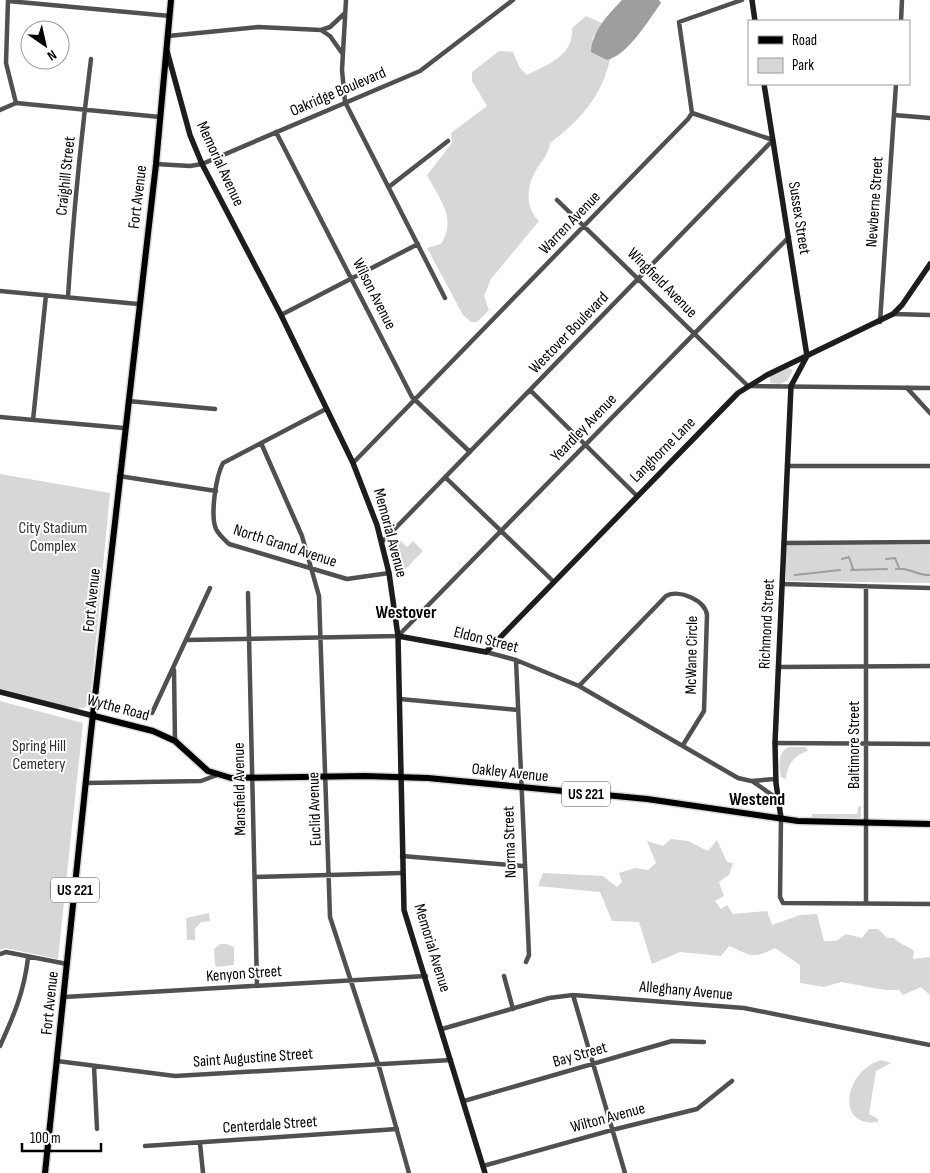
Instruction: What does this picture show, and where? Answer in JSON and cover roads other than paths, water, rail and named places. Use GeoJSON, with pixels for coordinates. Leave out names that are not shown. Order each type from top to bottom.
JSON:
{"type":"FeatureCollection","features":[{"type":"Feature","properties":{"kind":"main road","name":"Fort Avenue"},"geometry":{"type":"LineString","coordinates":[[45,1173],[124,428],[156,164],[171,0]]}},
{"type":"Feature","properties":{"kind":"main road","name":"Wythe Road"},"geometry":{"type":"LineString","coordinates":[[94,716],[153,732],[175,741],[199,764],[217,775]]}},
{"type":"Feature","properties":{"kind":"main road","name":"Oakley Avenue"},"geometry":{"type":"LineString","coordinates":[[217,775],[253,779],[400,777],[647,799],[818,822],[930,824]]}},
{"type":"Feature","properties":{"kind":"street"},"geometry":{"type":"LineString","coordinates":[[16,103],[6,63],[8,0],[170,16]]}},
{"type":"Feature","properties":{"kind":"street"},"geometry":{"type":"LineString","coordinates":[[346,0],[343,54],[345,102],[390,186],[445,298]]}},
{"type":"Feature","properties":{"kind":"street","name":"Oakridge Boulevard"},"geometry":{"type":"LineString","coordinates":[[156,164],[190,166],[202,164],[420,71],[513,0]]}},
{"type":"Feature","properties":{"kind":"street"},"geometry":{"type":"LineString","coordinates":[[742,0],[679,22],[692,113],[773,140]]}},
{"type":"Feature","properties":{"kind":"street"},"geometry":{"type":"LineString","coordinates":[[752,0],[755,20]]}},
{"type":"Feature","properties":{"kind":"street"},"geometry":{"type":"LineString","coordinates":[[901,20],[902,0]]}},
{"type":"Feature","properties":{"kind":"street"},"geometry":{"type":"LineString","coordinates":[[168,36],[258,27],[321,30],[330,26],[345,13]]}},
{"type":"Feature","properties":{"kind":"street"},"geometry":{"type":"LineString","coordinates":[[321,30],[330,36],[343,54]]}},
{"type":"Feature","properties":{"kind":"street","name":"Memorial Avenue"},"geometry":{"type":"LineString","coordinates":[[167,51],[190,135],[202,164],[281,316],[353,463],[368,499],[382,542],[389,573],[398,636],[404,910],[426,976],[485,1173]]}},
{"type":"Feature","properties":{"kind":"street","name":"Craighill Street"},"geometry":{"type":"LineString","coordinates":[[68,296],[76,178],[91,58]]}},
{"type":"Feature","properties":{"kind":"street","name":"Sussex Street"},"geometry":{"type":"LineString","coordinates":[[764,85],[807,356]]}},
{"type":"Feature","properties":{"kind":"street","name":"Newberne Street"},"geometry":{"type":"LineString","coordinates":[[880,322],[896,85]]}},
{"type":"Feature","properties":{"kind":"street"},"geometry":{"type":"LineString","coordinates":[[0,110],[16,103],[160,118]]}},
{"type":"Feature","properties":{"kind":"street","name":"Warren Avenue"},"geometry":{"type":"LineString","coordinates":[[353,463],[692,113]]}},
{"type":"Feature","properties":{"kind":"street"},"geometry":{"type":"LineString","coordinates":[[894,115],[930,118]]}},
{"type":"Feature","properties":{"kind":"street","name":"Wilson Avenue"},"geometry":{"type":"LineString","coordinates":[[276,132],[415,400],[470,452]]}},
{"type":"Feature","properties":{"kind":"street","name":"Westover Boulevard"},"geometry":{"type":"LineString","coordinates":[[382,542],[773,140]]}},
{"type":"Feature","properties":{"kind":"street"},"geometry":{"type":"LineString","coordinates":[[390,186],[448,142]]}},
{"type":"Feature","properties":{"kind":"street","name":"Wingfield Avenue"},"geometry":{"type":"LineString","coordinates":[[557,200],[585,225],[748,386]]}},
{"type":"Feature","properties":{"kind":"street","name":"Yeardley Avenue"},"geometry":{"type":"LineString","coordinates":[[398,636],[789,237]]}},
{"type":"Feature","properties":{"kind":"street"},"geometry":{"type":"LineString","coordinates":[[281,316],[418,244]]}},
{"type":"Feature","properties":{"kind":"street","name":"Langhorne Lane"},"geometry":{"type":"LineString","coordinates":[[486,652],[738,393],[748,386],[893,314],[902,305],[930,264]]}},
{"type":"Feature","properties":{"kind":"street"},"geometry":{"type":"LineString","coordinates":[[0,291],[138,304]]}},
{"type":"Feature","properties":{"kind":"street"},"geometry":{"type":"LineString","coordinates":[[33,420],[46,295]]}},
{"type":"Feature","properties":{"kind":"street"},"geometry":{"type":"LineString","coordinates":[[893,314],[930,315]]}},
{"type":"Feature","properties":{"kind":"street","name":"Richmond Street"},"geometry":{"type":"LineString","coordinates":[[807,356],[790,386],[786,466],[775,743],[775,779],[781,818],[780,897],[783,903],[788,904],[866,903]]}},
{"type":"Feature","properties":{"kind":"street"},"geometry":{"type":"LineString","coordinates":[[748,386],[930,388]]}},
{"type":"Feature","properties":{"kind":"street"},"geometry":{"type":"LineString","coordinates":[[906,388],[930,412]]}},
{"type":"Feature","properties":{"kind":"street"},"geometry":{"type":"LineString","coordinates":[[530,390],[636,496]]}},
{"type":"Feature","properties":{"kind":"street"},"geometry":{"type":"LineString","coordinates":[[128,401],[215,410]]}},
{"type":"Feature","properties":{"kind":"street","name":"North Grand Avenue"},"geometry":{"type":"LineString","coordinates":[[326,409],[223,463],[218,472],[216,491],[214,522],[216,531],[229,544],[347,579],[389,573]]}},
{"type":"Feature","properties":{"kind":"street"},"geometry":{"type":"LineString","coordinates":[[0,417],[124,428]]}},
{"type":"Feature","properties":{"kind":"street","name":"Euclid Avenue"},"geometry":{"type":"LineString","coordinates":[[261,443],[289,502],[312,569],[319,596],[327,777],[330,917],[378,1063],[410,1173]]}},
{"type":"Feature","properties":{"kind":"street"},"geometry":{"type":"LineString","coordinates":[[786,466],[930,466]]}},
{"type":"Feature","properties":{"kind":"street"},"geometry":{"type":"LineString","coordinates":[[119,476],[216,491]]}},
{"type":"Feature","properties":{"kind":"street"},"geometry":{"type":"LineString","coordinates":[[445,477],[554,582]]}},
{"type":"Feature","properties":{"kind":"street"},"geometry":{"type":"LineString","coordinates":[[784,543],[930,542]]}},
{"type":"Feature","properties":{"kind":"street"},"geometry":{"type":"LineString","coordinates":[[782,584],[930,588]]}},
{"type":"Feature","properties":{"kind":"street","name":"Baltimore Street"},"geometry":{"type":"LineString","coordinates":[[866,586],[866,903]]}},
{"type":"Feature","properties":{"kind":"street"},"geometry":{"type":"LineString","coordinates":[[152,713],[210,588]]}},
{"type":"Feature","properties":{"kind":"street","name":"Mansfield Avenue"},"geometry":{"type":"LineString","coordinates":[[248,593],[257,986]]}},
{"type":"Feature","properties":{"kind":"street","name":"McWane Circle"},"geometry":{"type":"LineString","coordinates":[[578,686],[666,596],[677,594],[699,602],[705,608],[707,616],[704,711],[683,745]]}},
{"type":"Feature","properties":{"kind":"street","name":"Eldon Street"},"geometry":{"type":"LineString","coordinates":[[186,640],[398,636],[486,652],[516,660],[578,686],[738,778],[751,781],[775,779]]}},
{"type":"Feature","properties":{"kind":"street","name":"Norma Street"},"geometry":{"type":"LineString","coordinates":[[516,660],[528,955],[526,962]]}},
{"type":"Feature","properties":{"kind":"street"},"geometry":{"type":"LineString","coordinates":[[778,667],[930,666]]}},
{"type":"Feature","properties":{"kind":"street"},"geometry":{"type":"LineString","coordinates":[[174,669],[175,741]]}},
{"type":"Feature","properties":{"kind":"street","name":"Wythe Road"},"geometry":{"type":"LineString","coordinates":[[0,692],[94,716]]}},
{"type":"Feature","properties":{"kind":"street"},"geometry":{"type":"LineString","coordinates":[[400,699],[518,710]]}},
{"type":"Feature","properties":{"kind":"street"},"geometry":{"type":"LineString","coordinates":[[775,743],[930,744]]}},
{"type":"Feature","properties":{"kind":"street","name":"Oakley Avenue"},"geometry":{"type":"LineString","coordinates":[[86,783],[201,781],[217,775]]}},
{"type":"Feature","properties":{"kind":"street","name":"Eldon Street"},"geometry":{"type":"LineString","coordinates":[[751,781],[778,800]]}},
{"type":"Feature","properties":{"kind":"street"},"geometry":{"type":"LineString","coordinates":[[402,856],[523,866]]}},
{"type":"Feature","properties":{"kind":"street"},"geometry":{"type":"LineString","coordinates":[[255,878],[402,874]]}},
{"type":"Feature","properties":{"kind":"street"},"geometry":{"type":"LineString","coordinates":[[866,903],[930,904]]}},
{"type":"Feature","properties":{"kind":"street"},"geometry":{"type":"LineString","coordinates":[[0,954],[6,952],[28,958],[67,964]]}},
{"type":"Feature","properties":{"kind":"street"},"geometry":{"type":"LineString","coordinates":[[0,1046],[22,992],[28,958]]}},
{"type":"Feature","properties":{"kind":"street","name":"Kenyon Street"},"geometry":{"type":"LineString","coordinates":[[64,997],[426,976]]}},
{"type":"Feature","properties":{"kind":"street"},"geometry":{"type":"LineString","coordinates":[[504,976],[513,1009]]}},
{"type":"Feature","properties":{"kind":"street"},"geometry":{"type":"LineString","coordinates":[[573,995],[624,1173]]}},
{"type":"Feature","properties":{"kind":"street","name":"Alleghany Avenue"},"geometry":{"type":"LineString","coordinates":[[442,1029],[549,998],[573,995],[744,1008],[930,1044]]}},
{"type":"Feature","properties":{"kind":"street","name":"Bay Street"},"geometry":{"type":"LineString","coordinates":[[464,1101],[672,1042],[704,1042]]}},
{"type":"Feature","properties":{"kind":"street","name":"Saint Augustine Street"},"geometry":{"type":"LineString","coordinates":[[57,1061],[175,1076],[451,1060]]}},
{"type":"Feature","properties":{"kind":"street"},"geometry":{"type":"LineString","coordinates":[[94,1066],[97,1130]]}},
{"type":"Feature","properties":{"kind":"street","name":"Wilton Avenue"},"geometry":{"type":"LineString","coordinates":[[483,1166],[612,1130],[697,1109],[732,1081]]}},
{"type":"Feature","properties":{"kind":"street","name":"Centerdale Street"},"geometry":{"type":"LineString","coordinates":[[145,1146],[397,1129]]}},
{"type":"Feature","properties":{"kind":"street"},"geometry":{"type":"LineString","coordinates":[[200,1142],[203,1173]]}},
{"type":"Feature","properties":{"kind":"waterway"},"geometry":{"type":"LineString","coordinates":[[842,559],[849,557],[853,569]]}},
{"type":"Feature","properties":{"kind":"waterway"},"geometry":{"type":"LineString","coordinates":[[886,559],[895,558],[899,568]]}},
{"type":"Feature","properties":{"kind":"waterway"},"geometry":{"type":"LineString","coordinates":[[851,570],[887,569]]}},
{"type":"Feature","properties":{"kind":"waterway"},"geometry":{"type":"LineString","coordinates":[[896,569],[905,569],[930,575]]}},
{"type":"Feature","properties":{"kind":"waterway"},"geometry":{"type":"LineString","coordinates":[[795,575],[840,570]]}},
{"type":"Feature","properties":{"kind":"district","name":"Westover"},"geometry":{"type":"Point","coordinates":[406,612]}},
{"type":"Feature","properties":{"kind":"district","name":"Westend"},"geometry":{"type":"Point","coordinates":[757,799]}},
{"type":"Feature","properties":{"kind":"park label","name":"City Stadium Complex"},"geometry":{"type":"Point","coordinates":[53,537]}},
{"type":"Feature","properties":{"kind":"park label","name":"Spring Hill Cemetery"},"geometry":{"type":"Point","coordinates":[39,755]}}]}
